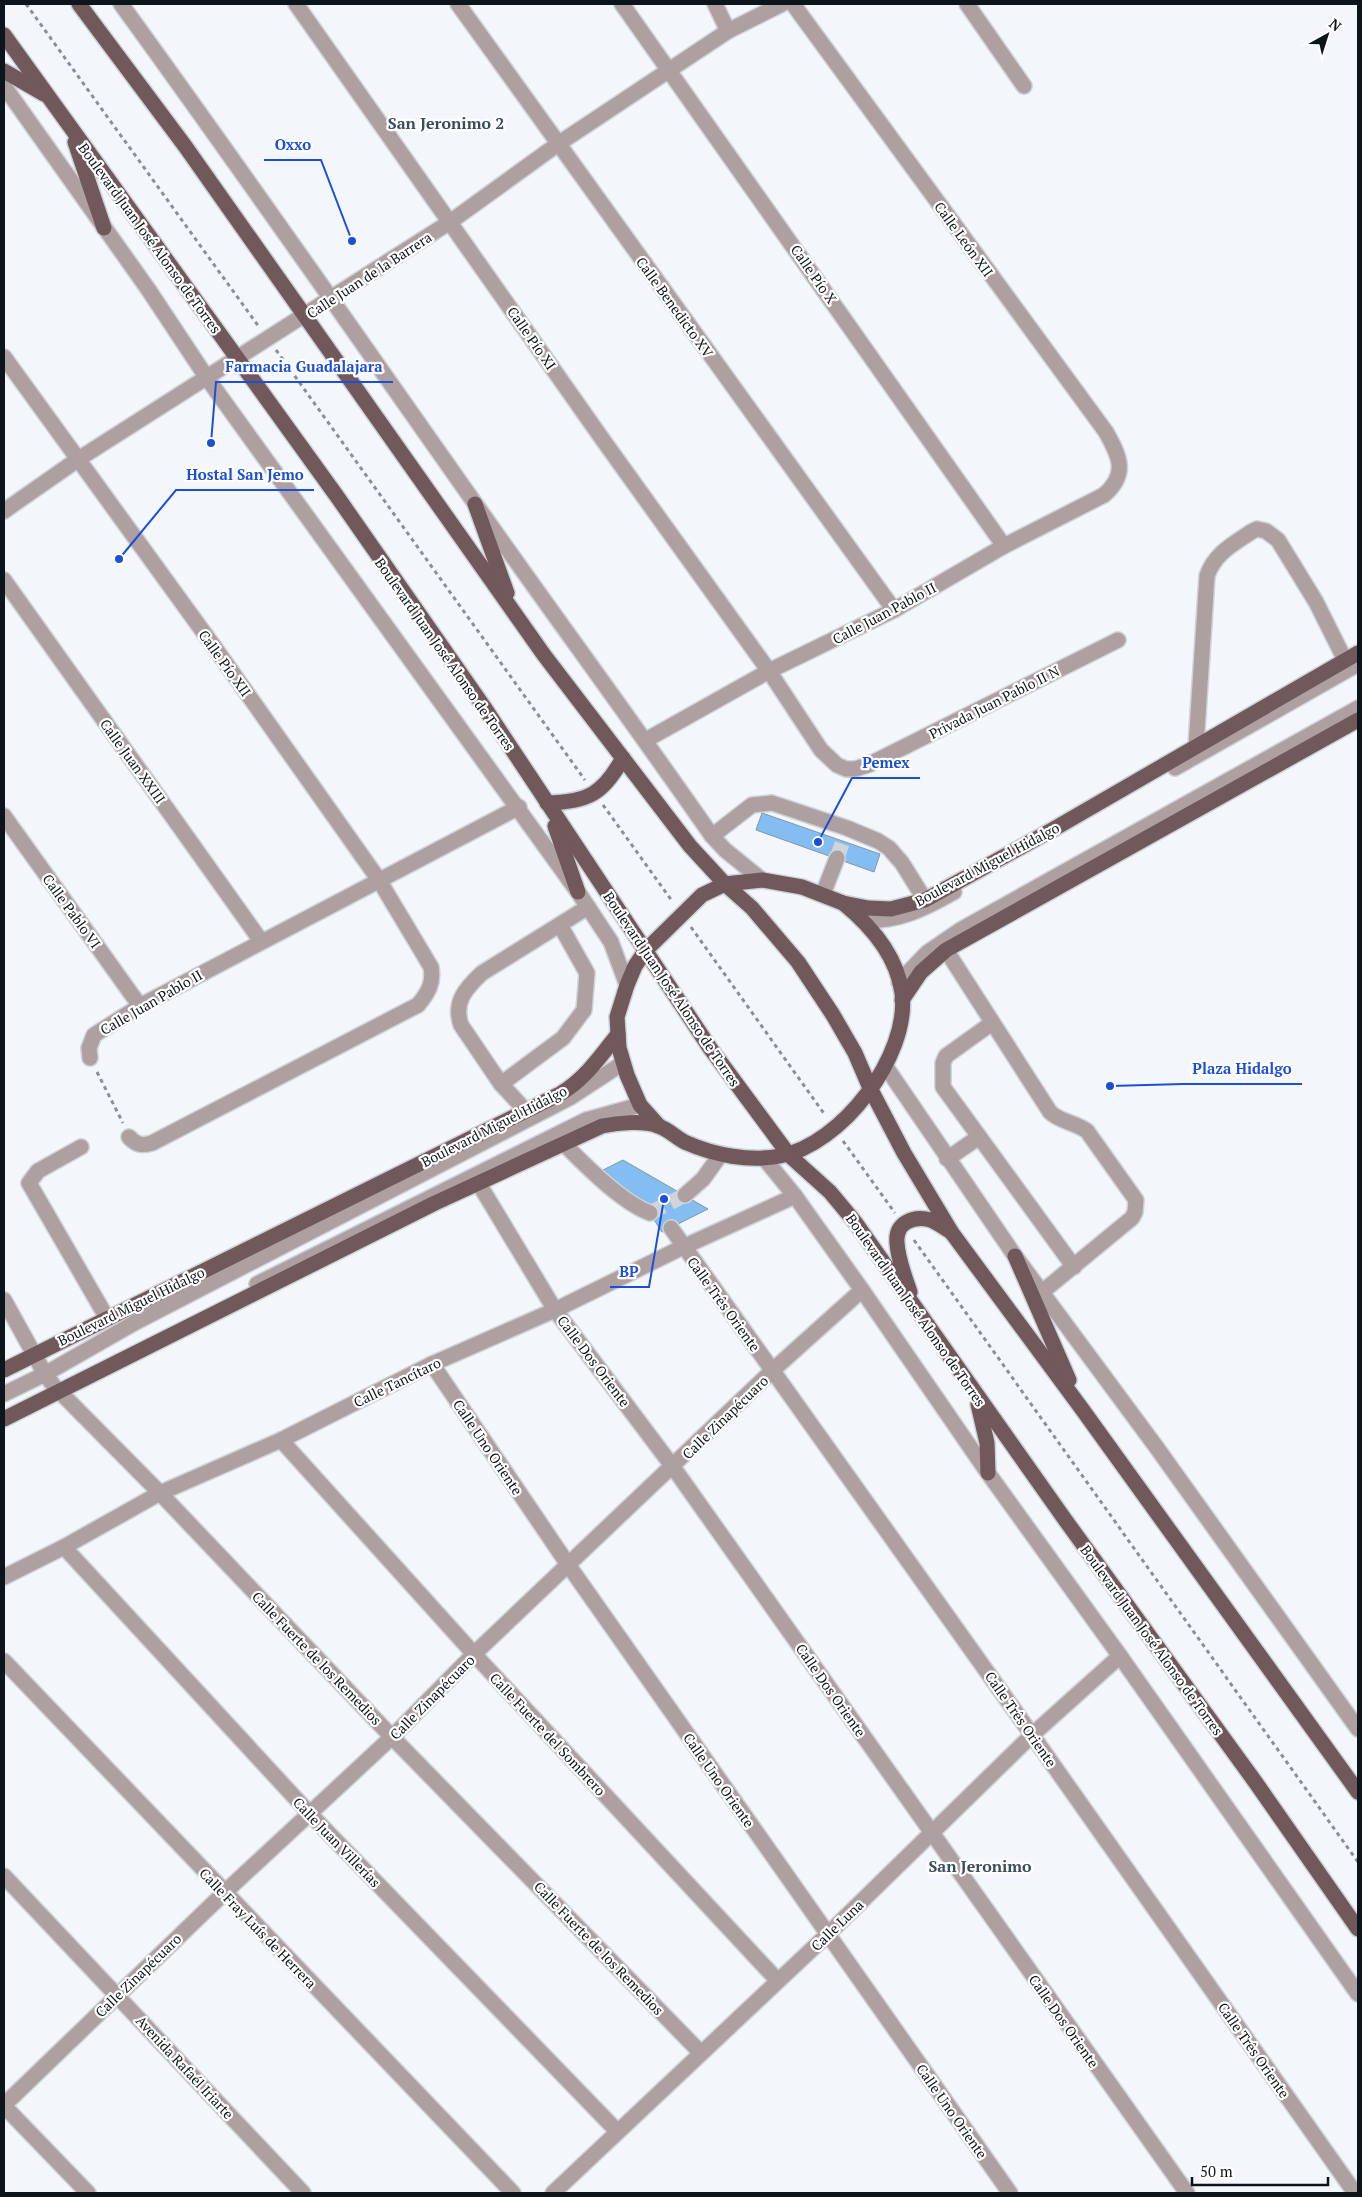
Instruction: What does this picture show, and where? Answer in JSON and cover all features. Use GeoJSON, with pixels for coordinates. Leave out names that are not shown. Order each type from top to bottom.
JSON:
{"type":"FeatureCollection","features":[{"type":"Feature","properties":{"kind":"main road"},"geometry":{"type":"LineString","coordinates":[[79,4],[184,146],[544,655],[668,819],[725,884],[752,908],[798,962],[829,1008],[855,1053],[870,1088],[904,1153],[952,1233],[1082,1409],[1358,1792]]}},
{"type":"Feature","properties":{"kind":"main road","name":"Boulevard Juan José Alonso de Torres"},"geometry":{"type":"LineString","coordinates":[[4,35],[238,358],[484,707],[710,1048],[789,1154],[819,1181],[841,1205],[1256,1783],[1358,1929]]}},
{"type":"Feature","properties":{"kind":"main road"},"geometry":{"type":"LineString","coordinates":[[4,71],[48,97]]}},
{"type":"Feature","properties":{"kind":"main road"},"geometry":{"type":"LineString","coordinates":[[70,126],[104,228]]}},
{"type":"Feature","properties":{"kind":"main road"},"geometry":{"type":"LineString","coordinates":[[476,504],[513,611]]}},
{"type":"Feature","properties":{"kind":"main road","name":"Boulevard Miguel Hidalgo"},"geometry":{"type":"LineString","coordinates":[[4,1370],[574,1086],[589,1071],[618,1034],[617,1017],[626,985],[635,966],[646,950],[681,913],[702,895],[725,884],[762,880],[802,887],[823,894],[842,904],[868,908],[891,909],[925,900],[1052,830],[1196,746],[1354,659]]}},
{"type":"Feature","properties":{"kind":"main road"},"geometry":{"type":"LineString","coordinates":[[902,1000],[920,972],[946,950],[1358,720]]}},
{"type":"Feature","properties":{"kind":"main road"},"geometry":{"type":"LineString","coordinates":[[578,892],[547,804],[571,802],[594,793],[608,782],[623,758]]}},
{"type":"Feature","properties":{"kind":"main road"},"geometry":{"type":"LineString","coordinates":[[618,1034],[623,1062],[640,1105],[658,1125],[685,1142],[721,1154],[764,1158],[789,1154],[818,1141],[834,1129],[852,1111],[886,1067],[900,1026],[902,1000],[899,982],[885,950],[864,921],[842,904]]}},
{"type":"Feature","properties":{"kind":"main road"},"geometry":{"type":"LineString","coordinates":[[4,1420],[53,1384],[587,1131],[618,1122],[658,1125]]}},
{"type":"Feature","properties":{"kind":"main road"},"geometry":{"type":"LineString","coordinates":[[915,1306],[897,1243],[897,1234],[903,1224],[917,1218],[931,1220],[952,1233]]}},
{"type":"Feature","properties":{"kind":"main road"},"geometry":{"type":"LineString","coordinates":[[1015,1256],[1082,1409]]}},
{"type":"Feature","properties":{"kind":"main road"},"geometry":{"type":"LineString","coordinates":[[975,1393],[984,1426],[988,1474]]}},
{"type":"Feature","properties":{"kind":"street"},"geometry":{"type":"LineString","coordinates":[[121,4],[600,679],[646,740],[712,836],[725,850],[762,880]]}},
{"type":"Feature","properties":{"kind":"street","name":"Calle Pío XI"},"geometry":{"type":"LineString","coordinates":[[296,4],[769,671]]}},
{"type":"Feature","properties":{"kind":"street","name":"Calle Benedicto XV"},"geometry":{"type":"LineString","coordinates":[[458,4],[894,610]]}},
{"type":"Feature","properties":{"kind":"street","name":"Calle Pío X"},"geometry":{"type":"LineString","coordinates":[[622,4],[670,69],[1004,546]]}},
{"type":"Feature","properties":{"kind":"street"},"geometry":{"type":"LineString","coordinates":[[715,4],[728,30]]}},
{"type":"Feature","properties":{"kind":"street","name":"Calle Juan de la Barrera"},"geometry":{"type":"LineString","coordinates":[[4,511],[78,460],[450,222],[558,144],[728,30],[782,4]]}},
{"type":"Feature","properties":{"kind":"street","name":"Calle León XII"},"geometry":{"type":"LineString","coordinates":[[793,4],[1106,432],[1114,446],[1119,464],[1117,480]]}},
{"type":"Feature","properties":{"kind":"street"},"geometry":{"type":"LineString","coordinates":[[967,4],[1024,86]]}},
{"type":"Feature","properties":{"kind":"street","name":"Boulevard Juan José Alonso de Torres"},"geometry":{"type":"LineString","coordinates":[[4,86],[207,378],[413,664],[519,807],[578,892],[615,950],[626,985]]}},
{"type":"Feature","properties":{"kind":"street","name":"Calle Pío XII"},"geometry":{"type":"LineString","coordinates":[[4,357],[380,880],[431,967],[433,978],[427,995],[418,1005],[152,1143],[139,1145],[133,1142],[130,1136]]}},
{"type":"Feature","properties":{"kind":"street","name":"Calle Juan Pablo II"},"geometry":{"type":"LineString","coordinates":[[646,740],[769,671],[894,610],[1004,546],[1104,495],[1117,480]]}},
{"type":"Feature","properties":{"kind":"street"},"geometry":{"type":"LineString","coordinates":[[864,921],[881,921],[920,912],[1354,659],[1278,540],[1266,531],[1258,529],[1252,532],[1217,557],[1210,565],[1207,576],[1196,746]]}},
{"type":"Feature","properties":{"kind":"street","name":"Calle Juan XXIII"},"geometry":{"type":"LineString","coordinates":[[4,580],[262,941]]}},
{"type":"Feature","properties":{"kind":"street","name":"Privada Juan Pablo II N"},"geometry":{"type":"LineString","coordinates":[[769,671],[822,750],[837,766],[855,770],[1118,640]]}},
{"type":"Feature","properties":{"kind":"street"},"geometry":{"type":"LineString","coordinates":[[899,982],[927,953],[962,929],[1358,708]]}},
{"type":"Feature","properties":{"kind":"street"},"geometry":{"type":"LineString","coordinates":[[712,836],[752,805],[772,803],[845,834],[888,848],[902,863],[925,900]]}},
{"type":"Feature","properties":{"kind":"street","name":"Calle Juan Pablo II"},"geometry":{"type":"LineString","coordinates":[[90,1058],[89,1048],[94,1036],[140,1006],[519,807]]}},
{"type":"Feature","properties":{"kind":"street","name":"Calle Pablo VI"},"geometry":{"type":"LineString","coordinates":[[4,816],[140,1006]]}},
{"type":"Feature","properties":{"kind":"street"},"geometry":{"type":"LineString","coordinates":[[823,894],[836,858]]}},
{"type":"Feature","properties":{"kind":"street"},"geometry":{"type":"LineString","coordinates":[[526,1111],[501,1084],[460,1025],[457,1015],[458,1006],[468,986],[482,973],[588,907]]}},
{"type":"Feature","properties":{"kind":"street"},"geometry":{"type":"LineString","coordinates":[[501,1084],[563,1038],[584,1010],[587,973],[560,925]]}},
{"type":"Feature","properties":{"kind":"street"},"geometry":{"type":"LineString","coordinates":[[946,950],[1050,1112],[1056,1118],[1078,1125],[1087,1131],[1136,1200],[1135,1212],[1132,1218],[1042,1292]]}},
{"type":"Feature","properties":{"kind":"street"},"geometry":{"type":"LineString","coordinates":[[992,1022],[946,1056],[942,1062],[943,1087],[1074,1267]]}},
{"type":"Feature","properties":{"kind":"street"},"geometry":{"type":"LineString","coordinates":[[4,1394],[53,1384],[136,1322],[571,1096],[623,1062]]}},
{"type":"Feature","properties":{"kind":"street"},"geometry":{"type":"LineString","coordinates":[[886,1067],[1015,1256],[1358,1729]]}},
{"type":"Feature","properties":{"kind":"street"},"geometry":{"type":"LineString","coordinates":[[4,1411],[53,1384],[586,1120],[640,1105]]}},
{"type":"Feature","properties":{"kind":"street"},"geometry":{"type":"LineString","coordinates":[[948,1158],[979,1137]]}},
{"type":"Feature","properties":{"kind":"street"},"geometry":{"type":"LineString","coordinates":[[563,1143],[596,1175],[628,1200],[650,1213]]}},
{"type":"Feature","properties":{"kind":"street"},"geometry":{"type":"LineString","coordinates":[[81,1147],[38,1171],[29,1182],[108,1318]]}},
{"type":"Feature","properties":{"kind":"street"},"geometry":{"type":"LineString","coordinates":[[684,1195],[703,1179],[721,1154]]}},
{"type":"Feature","properties":{"kind":"street"},"geometry":{"type":"LineString","coordinates":[[764,1158],[795,1196],[862,1290],[988,1474],[1120,1656],[1358,1994]]}},
{"type":"Feature","properties":{"kind":"street","name":"Calle Dos Oriente"},"geometry":{"type":"LineString","coordinates":[[478,1184],[555,1310],[673,1466],[1187,2193]]}},
{"type":"Feature","properties":{"kind":"street","name":"Calle Tancítaro"},"geometry":{"type":"LineString","coordinates":[[4,1577],[64,1547],[160,1493],[281,1440],[432,1364],[555,1310],[683,1247],[795,1196]]}},
{"type":"Feature","properties":{"kind":"street","name":"Calle Três Oriente"},"geometry":{"type":"LineString","coordinates":[[671,1228],[1032,1735],[1354,2193]]}},
{"type":"Feature","properties":{"kind":"street","name":"Calle Zinapécuaro"},"geometry":{"type":"LineString","coordinates":[[4,2106],[224,1893],[392,1737],[474,1654],[569,1566],[773,1370],[862,1290]]}},
{"type":"Feature","properties":{"kind":"street","name":"Calle Fuerte de los Remedios"},"geometry":{"type":"LineString","coordinates":[[4,1300],[34,1355],[53,1384],[160,1493],[392,1737],[701,2053]]}},
{"type":"Feature","properties":{"kind":"street","name":"Calle Uno Oriente"},"geometry":{"type":"LineString","coordinates":[[432,1364],[569,1566],[1010,2193]]}},
{"type":"Feature","properties":{"kind":"street","name":"Calle Fuerte del Sombrero"},"geometry":{"type":"LineString","coordinates":[[281,1440],[474,1654],[778,1981]]}},
{"type":"Feature","properties":{"kind":"street","name":"Calle Juan Villerías"},"geometry":{"type":"LineString","coordinates":[[64,1547],[310,1814],[617,2131]]}},
{"type":"Feature","properties":{"kind":"street","name":"Calle Luna"},"geometry":{"type":"LineString","coordinates":[[552,2193],[827,1935],[1032,1735],[1120,1656]]}},
{"type":"Feature","properties":{"kind":"street","name":"Calle Fray Luís de Herrera"},"geometry":{"type":"LineString","coordinates":[[4,1661],[513,2193]]}},
{"type":"Feature","properties":{"kind":"street","name":"Avenida Rafaél Iriarte"},"geometry":{"type":"LineString","coordinates":[[4,1876],[303,2193]]}},
{"type":"Feature","properties":{"kind":"street"},"geometry":{"type":"LineString","coordinates":[[4,2106],[88,2193]]}},
{"type":"Feature","properties":{"kind":"street"},"geometry":{"type":"LineString","coordinates":[[1354,2193],[1358,2189]]}},
{"type":"Feature","properties":{"kind":"path"},"geometry":{"type":"LineString","coordinates":[[26,4],[681,913],[1358,1862]]}},
{"type":"Feature","properties":{"kind":"path"},"geometry":{"type":"LineString","coordinates":[[90,1058],[130,1136]]}},
{"type":"Feature","properties":{"kind":"building"},"geometry":{"type":"Polygon","coordinates":[[[762,813],[880,854],[874,872],[756,830],[762,813]]]}},
{"type":"Feature","properties":{"kind":"building"},"geometry":{"type":"Polygon","coordinates":[[[623,1160],[708,1209],[662,1232],[643,1203],[597,1173],[623,1160]]]}},
{"type":"Feature","properties":{"kind":"tunnel"},"geometry":{"type":"LineString","coordinates":[[837,858],[843,841]]}},
{"type":"Feature","properties":{"kind":"tunnel"},"geometry":{"type":"LineString","coordinates":[[650,1213],[685,1195]]}},
{"type":"Feature","properties":{"kind":"place","name":"Oxxo"},"geometry":{"type":"Point","coordinates":[352,241]}},
{"type":"Feature","properties":{"kind":"place","name":"Farmacia Guadalajara"},"geometry":{"type":"Point","coordinates":[211,443]}},
{"type":"Feature","properties":{"kind":"place","name":"Hostal San Jemo"},"geometry":{"type":"Point","coordinates":[119,559]}},
{"type":"Feature","properties":{"kind":"place","name":"Pemex"},"geometry":{"type":"Point","coordinates":[818,842]}},
{"type":"Feature","properties":{"kind":"place","name":"Plaza Hidalgo"},"geometry":{"type":"Point","coordinates":[1110,1086]}},
{"type":"Feature","properties":{"kind":"place","name":"BP"},"geometry":{"type":"Point","coordinates":[664,1199]}},
{"type":"Feature","properties":{"kind":"district","name":"San Jeronimo 2"},"geometry":{"type":"Point","coordinates":[446,123]}},
{"type":"Feature","properties":{"kind":"district","name":"San Jeronimo"},"geometry":{"type":"Point","coordinates":[980,1866]}}]}
